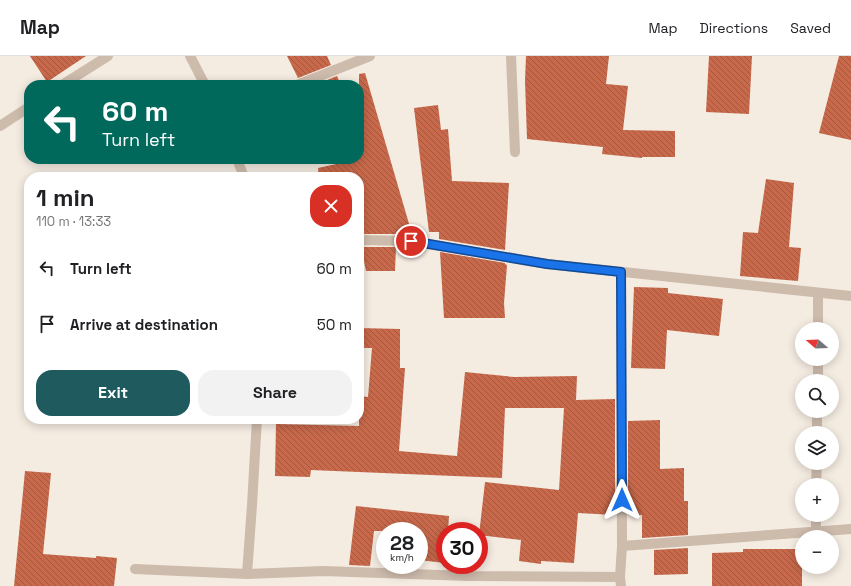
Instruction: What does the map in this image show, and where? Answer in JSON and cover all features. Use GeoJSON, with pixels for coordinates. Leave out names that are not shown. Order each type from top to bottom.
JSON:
{"type":"FeatureCollection","features":[{"type":"Feature","properties":{"kind":"street"},"geometry":{"type":"LineString","coordinates":[[70,80],[108,56]]}},
{"type":"Feature","properties":{"kind":"street"},"geometry":{"type":"LineString","coordinates":[[190,56],[202,80]]}},
{"type":"Feature","properties":{"kind":"street"},"geometry":{"type":"LineString","coordinates":[[310,80],[370,56]]}},
{"type":"Feature","properties":{"kind":"street"},"geometry":{"type":"LineString","coordinates":[[511,56],[515,152]]}},
{"type":"Feature","properties":{"kind":"street"},"geometry":{"type":"LineString","coordinates":[[0,126],[24,110]]}},
{"type":"Feature","properties":{"kind":"street"},"geometry":{"type":"LineString","coordinates":[[364,240],[411,241],[547,264],[851,296]]}},
{"type":"Feature","properties":{"kind":"street"},"geometry":{"type":"LineString","coordinates":[[135,569],[247,574],[322,571],[620,582],[622,546],[621,272]]}},
{"type":"Feature","properties":{"kind":"street"},"geometry":{"type":"LineString","coordinates":[[818,292],[818,322]]}},
{"type":"Feature","properties":{"kind":"street"},"geometry":{"type":"LineString","coordinates":[[247,574],[257,424]]}},
{"type":"Feature","properties":{"kind":"street"},"geometry":{"type":"LineString","coordinates":[[834,530],[851,529]]}},
{"type":"Feature","properties":{"kind":"street"},"geometry":{"type":"LineString","coordinates":[[622,546],[795,533]]}},
{"type":"Feature","properties":{"kind":"building"},"geometry":{"type":"Polygon","coordinates":[[[30,56],[86,56],[50,80],[46,80],[30,56]]]}},
{"type":"Feature","properties":{"kind":"building"},"geometry":{"type":"Polygon","coordinates":[[[287,56],[327,56],[331,65],[298,78],[287,56]]]}},
{"type":"Feature","properties":{"kind":"building"},"geometry":{"type":"Polygon","coordinates":[[[526,56],[609,56],[606,84],[628,86],[623,130],[675,131],[675,157],[642,158],[602,154],[603,147],[527,139],[525,81],[526,56]]]}},
{"type":"Feature","properties":{"kind":"building"},"geometry":{"type":"Polygon","coordinates":[[[709,56],[752,56],[749,114],[706,112],[709,56]]]}},
{"type":"Feature","properties":{"kind":"building"},"geometry":{"type":"Polygon","coordinates":[[[839,56],[851,56],[851,140],[819,133],[839,56]]]}},
{"type":"Feature","properties":{"kind":"building"},"geometry":{"type":"Polygon","coordinates":[[[365,73],[412,234],[364,234],[364,172],[318,172],[318,168],[336,164],[364,164],[364,80],[359,80],[359,74],[365,73]]]}},
{"type":"Feature","properties":{"kind":"building"},"geometry":{"type":"Polygon","coordinates":[[[337,76],[339,80],[327,80],[337,76]]]}},
{"type":"Feature","properties":{"kind":"building"},"geometry":{"type":"Polygon","coordinates":[[[438,105],[441,130],[448,129],[452,181],[509,183],[505,250],[439,239],[439,232],[429,232],[414,108],[438,105]]]}},
{"type":"Feature","properties":{"kind":"building"},"geometry":{"type":"Polygon","coordinates":[[[766,179],[794,183],[789,247],[801,248],[798,281],[740,276],[743,232],[758,233],[766,179]]]}},
{"type":"Feature","properties":{"kind":"building"},"geometry":{"type":"Polygon","coordinates":[[[364,247],[396,247],[395,271],[366,271],[364,247]]]}},
{"type":"Feature","properties":{"kind":"building"},"geometry":{"type":"Polygon","coordinates":[[[440,252],[505,263],[507,265],[504,303],[505,318],[444,318],[440,252]]]}},
{"type":"Feature","properties":{"kind":"building"},"geometry":{"type":"Polygon","coordinates":[[[634,287],[668,288],[668,293],[723,299],[719,336],[667,330],[665,369],[631,368],[634,287]]]}},
{"type":"Feature","properties":{"kind":"building"},"geometry":{"type":"Polygon","coordinates":[[[364,328],[400,329],[400,368],[405,368],[399,451],[457,456],[465,372],[514,377],[577,376],[576,400],[615,399],[615,515],[578,513],[574,563],[541,561],[541,564],[519,561],[521,540],[488,536],[488,522],[480,522],[485,482],[559,490],[564,408],[505,408],[502,478],[311,470],[310,477],[275,476],[276,424],[359,426],[359,424],[364,424],[364,397],[368,397],[372,348],[364,348],[364,328]]]}},
{"type":"Feature","properties":{"kind":"building"},"geometry":{"type":"Polygon","coordinates":[[[660,420],[660,469],[684,468],[684,501],[688,501],[688,535],[642,538],[642,515],[628,515],[628,421],[660,420]]]}},
{"type":"Feature","properties":{"kind":"building"},"geometry":{"type":"Polygon","coordinates":[[[25,471],[51,473],[43,554],[117,558],[114,586],[14,586],[25,471]]]}},
{"type":"Feature","properties":{"kind":"building"},"geometry":{"type":"Polygon","coordinates":[[[356,506],[449,516],[449,522],[436,522],[436,562],[428,561],[428,522],[376,522],[376,531],[374,531],[370,566],[349,565],[356,506]]]}},
{"type":"Feature","properties":{"kind":"building"},"geometry":{"type":"Polygon","coordinates":[[[688,548],[688,574],[654,575],[654,550],[688,548]]]}},
{"type":"Feature","properties":{"kind":"building"},"geometry":{"type":"Polygon","coordinates":[[[743,549],[795,549],[795,574],[802,574],[802,586],[712,586],[712,553],[743,552],[743,549]]]}},
{"type":"Feature","properties":{"kind":"route"},"geometry":{"type":"LineString","coordinates":[[411,241],[547,264],[621,272],[622,500]]}}]}
